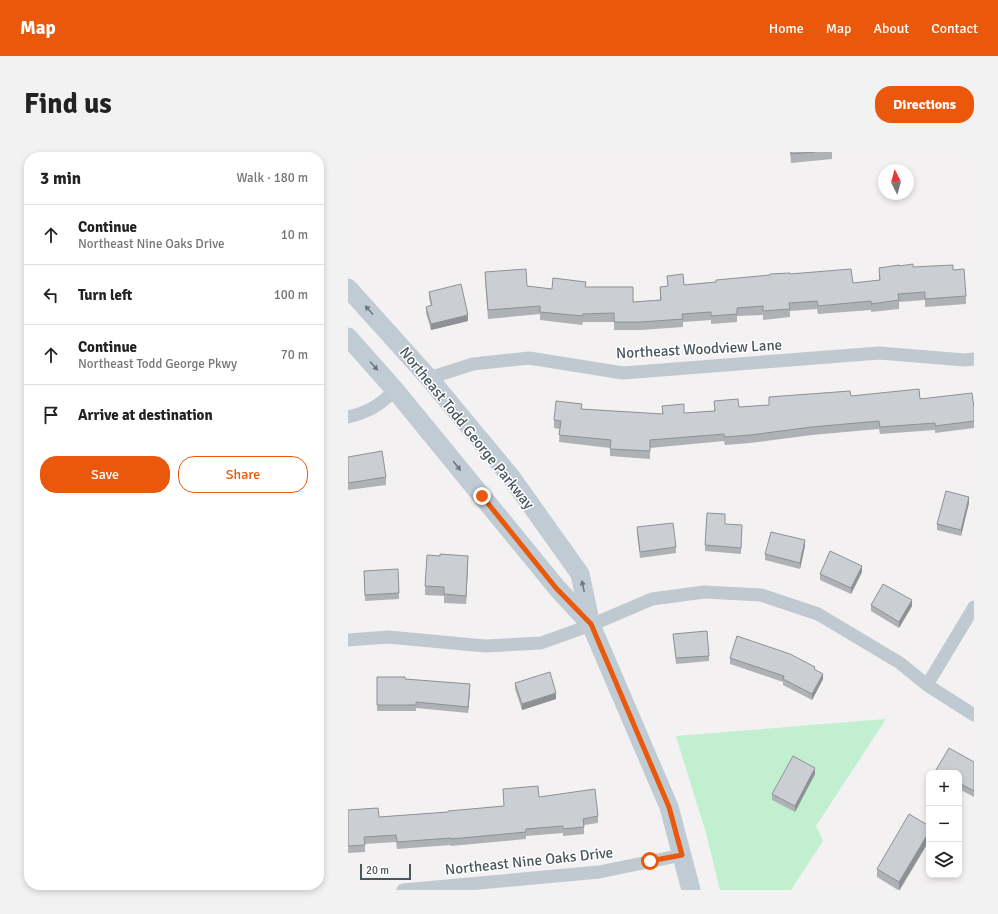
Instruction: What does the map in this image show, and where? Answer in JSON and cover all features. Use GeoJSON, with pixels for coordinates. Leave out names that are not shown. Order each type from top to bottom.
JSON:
{"type":"FeatureCollection","features":[{"type":"Feature","properties":{"kind":"main road","name":"Northeast Todd George Parkway"},"geometry":{"type":"LineString","coordinates":[[348,288],[429,378],[511,477],[580,574],[591,624],[669,807],[691,890]]}},
{"type":"Feature","properties":{"kind":"main road"},"geometry":{"type":"LineString","coordinates":[[348,337],[395,390],[556,588],[591,624]]}},
{"type":"Feature","properties":{"kind":"street","name":"Northeast Woodview Lane"},"geometry":{"type":"LineString","coordinates":[[429,378],[473,364],[529,358],[623,373],[879,353],[965,360],[974,359]]}},
{"type":"Feature","properties":{"kind":"street"},"geometry":{"type":"LineString","coordinates":[[348,418],[362,414],[382,403],[395,390]]}},
{"type":"Feature","properties":{"kind":"street"},"geometry":{"type":"LineString","coordinates":[[348,640],[388,637],[485,646],[541,643],[652,599],[704,592],[760,595],[818,614],[900,663],[927,685],[974,715]]}},
{"type":"Feature","properties":{"kind":"street"},"geometry":{"type":"LineString","coordinates":[[927,685],[974,607]]}},
{"type":"Feature","properties":{"kind":"street","name":"Northeast Nine Oaks Drive"},"geometry":{"type":"LineString","coordinates":[[403,890],[599,872],[682,855]]}},
{"type":"Feature","properties":{"kind":"green space"},"geometry":{"type":"Polygon","coordinates":[[[886,719],[816,826],[823,841],[791,890],[720,890],[706,833],[676,736],[886,719]]]}},
{"type":"Feature","properties":{"kind":"building"},"geometry":{"type":"Polygon","coordinates":[[[791,152],[815,152],[791,154],[791,152]]]}},
{"type":"Feature","properties":{"kind":"building"},"geometry":{"type":"Polygon","coordinates":[[[913,264],[913,267],[953,265],[953,270],[964,269],[966,296],[925,299],[925,292],[898,294],[899,300],[871,304],[871,301],[818,306],[817,301],[789,303],[790,309],[763,311],[763,306],[737,308],[737,314],[711,316],[711,312],[682,314],[683,319],[614,322],[614,313],[583,314],[582,316],[540,312],[540,306],[488,310],[485,272],[526,269],[527,286],[552,289],[553,278],[586,282],[585,287],[633,287],[633,302],[661,300],[660,287],[668,286],[667,276],[683,274],[684,285],[770,274],[790,274],[851,269],[853,283],[880,280],[879,268],[913,264]]]}},
{"type":"Feature","properties":{"kind":"building"},"geometry":{"type":"Polygon","coordinates":[[[461,284],[468,315],[431,324],[426,307],[432,305],[429,292],[461,284]]]}},
{"type":"Feature","properties":{"kind":"building"},"geometry":{"type":"Polygon","coordinates":[[[919,389],[920,399],[972,393],[974,421],[935,426],[935,423],[880,427],[879,421],[812,427],[750,435],[725,437],[724,434],[650,440],[650,451],[610,449],[611,440],[559,435],[561,421],[554,420],[556,401],[582,404],[581,409],[663,414],[662,406],[684,404],[684,413],[715,411],[714,401],[738,399],[739,407],[769,405],[769,397],[850,391],[851,396],[919,389]]]}},
{"type":"Feature","properties":{"kind":"building"},"geometry":{"type":"Polygon","coordinates":[[[382,451],[386,477],[348,483],[348,457],[382,451]]]}},
{"type":"Feature","properties":{"kind":"building"},"geometry":{"type":"Polygon","coordinates":[[[946,491],[969,497],[961,530],[937,524],[946,491]]]}},
{"type":"Feature","properties":{"kind":"building"},"geometry":{"type":"Polygon","coordinates":[[[707,513],[725,514],[725,524],[742,525],[741,548],[705,545],[707,513]]]}},
{"type":"Feature","properties":{"kind":"building"},"geometry":{"type":"Polygon","coordinates":[[[673,523],[676,547],[640,552],[637,527],[673,523]]]}},
{"type":"Feature","properties":{"kind":"building"},"geometry":{"type":"Polygon","coordinates":[[[771,532],[805,540],[800,563],[765,554],[771,532]]]}},
{"type":"Feature","properties":{"kind":"building"},"geometry":{"type":"Polygon","coordinates":[[[830,551],[862,566],[851,588],[820,574],[830,551]]]}},
{"type":"Feature","properties":{"kind":"building"},"geometry":{"type":"Polygon","coordinates":[[[440,554],[468,556],[466,596],[444,594],[444,587],[425,586],[427,555],[440,556],[440,554]]]}},
{"type":"Feature","properties":{"kind":"building"},"geometry":{"type":"Polygon","coordinates":[[[398,569],[399,593],[365,595],[364,571],[398,569]]]}},
{"type":"Feature","properties":{"kind":"building"},"geometry":{"type":"Polygon","coordinates":[[[883,584],[912,600],[899,622],[871,605],[883,584]]]}},
{"type":"Feature","properties":{"kind":"building"},"geometry":{"type":"Polygon","coordinates":[[[707,631],[709,656],[676,658],[673,634],[707,631]]]}},
{"type":"Feature","properties":{"kind":"building"},"geometry":{"type":"Polygon","coordinates":[[[737,636],[790,654],[815,667],[814,669],[823,674],[812,694],[783,679],[784,676],[730,658],[737,636]]]}},
{"type":"Feature","properties":{"kind":"building"},"geometry":{"type":"Polygon","coordinates":[[[550,672],[556,693],[522,704],[515,683],[550,672]]]}},
{"type":"Feature","properties":{"kind":"building"},"geometry":{"type":"Polygon","coordinates":[[[377,677],[405,677],[405,679],[470,684],[468,707],[416,702],[416,705],[377,705],[377,677]]]}},
{"type":"Feature","properties":{"kind":"building"},"geometry":{"type":"Polygon","coordinates":[[[949,748],[974,762],[974,791],[962,785],[962,770],[936,770],[949,748]]]}},
{"type":"Feature","properties":{"kind":"building"},"geometry":{"type":"Polygon","coordinates":[[[793,756],[815,768],[795,806],[772,794],[793,756]]]}},
{"type":"Feature","properties":{"kind":"building"},"geometry":{"type":"Polygon","coordinates":[[[538,786],[539,797],[595,789],[598,816],[583,819],[584,827],[563,829],[563,826],[526,829],[526,832],[397,842],[396,835],[364,837],[365,845],[348,846],[348,810],[378,808],[379,817],[504,806],[503,789],[538,786]]]}},
{"type":"Feature","properties":{"kind":"building"},"geometry":{"type":"Polygon","coordinates":[[[909,814],[926,824],[926,837],[899,882],[877,869],[909,814]]]}},
{"type":"Feature","properties":{"kind":"route"},"geometry":{"type":"LineString","coordinates":[[482,496],[556,588],[591,624],[669,807],[682,855],[650,861]]}}]}
